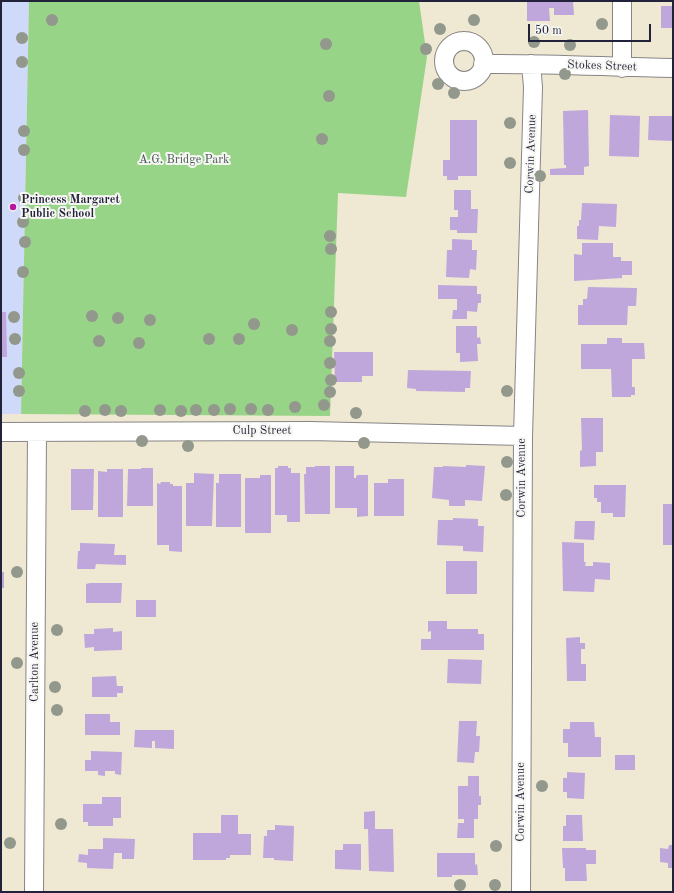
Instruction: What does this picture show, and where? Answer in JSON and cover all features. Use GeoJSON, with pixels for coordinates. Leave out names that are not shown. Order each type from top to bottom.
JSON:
{"type":"FeatureCollection","features":[{"type":"Feature","properties":{"kind":"street"},"geometry":{"type":"LineString","coordinates":[[622,1],[622,68]]}},
{"type":"Feature","properties":{"kind":"street","name":"Stokes Street"},"geometry":{"type":"LineString","coordinates":[[483,64],[673,68]]}},
{"type":"Feature","properties":{"kind":"street","name":"Corwin Avenue"},"geometry":{"type":"LineString","coordinates":[[521,892],[523,436],[533,87],[531,64]]}},
{"type":"Feature","properties":{"kind":"street","name":"Culp Street"},"geometry":{"type":"LineString","coordinates":[[1,432],[310,431],[523,436]]}},
{"type":"Feature","properties":{"kind":"street","name":"Carlton Avenue"},"geometry":{"type":"LineString","coordinates":[[34,892],[37,432]]}},
{"type":"Feature","properties":{"kind":"shaded area","name":"Princess Margaret Public School"},"geometry":{"type":"Polygon","coordinates":[[[1,1],[29,1],[21,414],[1,414],[1,1]]]}},
{"type":"Feature","properties":{"kind":"green space","name":"A.G. Bridge Park"},"geometry":{"type":"Polygon","coordinates":[[[29,1],[419,1],[427,57],[406,197],[338,193],[330,416],[21,414],[29,1]]]}},
{"type":"Feature","properties":{"kind":"building"},"geometry":{"type":"Polygon","coordinates":[[[527,1],[573,1],[574,15],[554,15],[554,8],[549,8],[550,21],[527,21],[527,1]]]}},
{"type":"Feature","properties":{"kind":"building"},"geometry":{"type":"Polygon","coordinates":[[[661,6],[673,6],[673,28],[661,28],[661,6]]]}},
{"type":"Feature","properties":{"kind":"building"},"geometry":{"type":"Polygon","coordinates":[[[588,110],[589,166],[584,167],[584,175],[550,175],[550,169],[566,168],[566,165],[564,165],[563,111],[588,110]]]}},
{"type":"Feature","properties":{"kind":"building"},"geometry":{"type":"Polygon","coordinates":[[[610,115],[640,116],[639,157],[609,156],[610,115]]]}},
{"type":"Feature","properties":{"kind":"building"},"geometry":{"type":"Polygon","coordinates":[[[649,116],[673,116],[673,141],[648,140],[649,116]]]}},
{"type":"Feature","properties":{"kind":"building"},"geometry":{"type":"Polygon","coordinates":[[[450,120],[477,120],[477,176],[458,176],[458,180],[447,180],[447,176],[443,176],[443,160],[450,160],[450,120]]]}},
{"type":"Feature","properties":{"kind":"building"},"geometry":{"type":"Polygon","coordinates":[[[454,190],[471,190],[471,209],[478,209],[477,233],[457,233],[457,230],[450,230],[450,217],[458,217],[458,210],[454,210],[454,190]]]}},
{"type":"Feature","properties":{"kind":"building"},"geometry":{"type":"Polygon","coordinates":[[[582,203],[617,204],[616,227],[599,226],[598,240],[577,239],[577,226],[579,226],[579,220],[581,220],[582,203]]]}},
{"type":"Feature","properties":{"kind":"building"},"geometry":{"type":"Polygon","coordinates":[[[452,239],[472,240],[472,250],[477,250],[476,270],[470,269],[469,278],[446,277],[447,250],[452,250],[452,239]]]}},
{"type":"Feature","properties":{"kind":"building"},"geometry":{"type":"Polygon","coordinates":[[[582,243],[613,243],[613,257],[621,257],[621,261],[632,261],[632,275],[622,275],[622,278],[574,281],[574,254],[582,255],[582,243]]]}},
{"type":"Feature","properties":{"kind":"building"},"geometry":{"type":"Polygon","coordinates":[[[438,285],[477,286],[477,294],[481,294],[481,303],[478,303],[477,312],[467,311],[467,319],[452,319],[453,310],[457,310],[457,299],[438,299],[438,285]]]}},
{"type":"Feature","properties":{"kind":"building"},"geometry":{"type":"Polygon","coordinates":[[[588,287],[637,288],[636,306],[628,306],[627,325],[578,325],[578,305],[583,305],[583,299],[587,299],[588,287]]]}},
{"type":"Feature","properties":{"kind":"building"},"geometry":{"type":"Polygon","coordinates":[[[1,312],[6,312],[7,357],[1,357],[1,312]]]}},
{"type":"Feature","properties":{"kind":"building"},"geometry":{"type":"Polygon","coordinates":[[[456,326],[477,326],[477,338],[480,337],[481,344],[477,344],[478,361],[460,362],[460,353],[456,353],[456,326]]]}},
{"type":"Feature","properties":{"kind":"building"},"geometry":{"type":"Polygon","coordinates":[[[607,338],[622,338],[622,343],[644,343],[645,359],[632,359],[632,387],[635,387],[635,395],[631,395],[631,397],[612,397],[611,369],[581,369],[581,344],[607,344],[607,338]]]}},
{"type":"Feature","properties":{"kind":"building"},"geometry":{"type":"Polygon","coordinates":[[[334,352],[373,352],[373,376],[362,376],[362,382],[335,382],[334,352]]]}},
{"type":"Feature","properties":{"kind":"building"},"geometry":{"type":"Polygon","coordinates":[[[408,370],[471,371],[470,388],[465,388],[465,392],[416,391],[416,389],[407,388],[408,370]]]}},
{"type":"Feature","properties":{"kind":"building"},"geometry":{"type":"Polygon","coordinates":[[[581,418],[603,418],[603,452],[596,452],[596,466],[580,467],[580,451],[582,450],[581,418]]]}},
{"type":"Feature","properties":{"kind":"building"},"geometry":{"type":"Polygon","coordinates":[[[466,465],[485,466],[482,501],[465,500],[465,506],[449,506],[449,500],[432,498],[434,467],[466,467],[466,465]]]}},
{"type":"Feature","properties":{"kind":"building"},"geometry":{"type":"Polygon","coordinates":[[[278,466],[288,466],[288,468],[291,468],[291,473],[300,473],[300,522],[287,522],[287,515],[275,515],[275,468],[278,468],[278,466]]]}},
{"type":"Feature","properties":{"kind":"building"},"geometry":{"type":"Polygon","coordinates":[[[330,466],[330,514],[305,514],[304,474],[306,474],[306,467],[330,466]]]}},
{"type":"Feature","properties":{"kind":"building"},"geometry":{"type":"Polygon","coordinates":[[[335,466],[354,466],[354,478],[358,475],[368,475],[368,516],[357,517],[357,508],[335,508],[335,466]]]}},
{"type":"Feature","properties":{"kind":"building"},"geometry":{"type":"Polygon","coordinates":[[[153,468],[153,506],[127,506],[128,469],[153,468]]]}},
{"type":"Feature","properties":{"kind":"building"},"geometry":{"type":"Polygon","coordinates":[[[71,469],[94,469],[93,510],[71,510],[71,469]]]}},
{"type":"Feature","properties":{"kind":"building"},"geometry":{"type":"Polygon","coordinates":[[[107,469],[123,469],[123,517],[98,517],[98,471],[107,472],[107,469]]]}},
{"type":"Feature","properties":{"kind":"building"},"geometry":{"type":"Polygon","coordinates":[[[194,473],[214,474],[212,526],[186,526],[186,483],[194,483],[194,473]]]}},
{"type":"Feature","properties":{"kind":"building"},"geometry":{"type":"Polygon","coordinates":[[[219,474],[241,474],[241,527],[216,527],[216,483],[219,483],[219,474]]]}},
{"type":"Feature","properties":{"kind":"building"},"geometry":{"type":"Polygon","coordinates":[[[260,475],[271,475],[271,533],[245,533],[245,478],[260,478],[260,475]]]}},
{"type":"Feature","properties":{"kind":"building"},"geometry":{"type":"Polygon","coordinates":[[[388,479],[404,479],[404,516],[374,516],[374,483],[388,483],[388,479]]]}},
{"type":"Feature","properties":{"kind":"building"},"geometry":{"type":"Polygon","coordinates":[[[161,482],[170,482],[173,486],[182,486],[182,552],[169,551],[169,545],[157,545],[157,483],[160,484],[161,482]]]}},
{"type":"Feature","properties":{"kind":"building"},"geometry":{"type":"Polygon","coordinates":[[[594,485],[626,485],[625,517],[613,517],[613,513],[601,513],[601,502],[597,502],[597,498],[594,498],[594,485]]]}},
{"type":"Feature","properties":{"kind":"building"},"geometry":{"type":"Polygon","coordinates":[[[663,504],[673,504],[673,545],[663,545],[663,504]]]}},
{"type":"Feature","properties":{"kind":"building"},"geometry":{"type":"Polygon","coordinates":[[[453,518],[478,519],[478,526],[484,526],[483,552],[463,551],[463,546],[437,545],[438,520],[453,520],[453,518]]]}},
{"type":"Feature","properties":{"kind":"building"},"geometry":{"type":"Polygon","coordinates":[[[575,521],[595,521],[594,540],[574,539],[575,521]]]}},
{"type":"Feature","properties":{"kind":"building"},"geometry":{"type":"Polygon","coordinates":[[[562,542],[584,543],[585,566],[593,566],[593,562],[610,563],[610,580],[595,579],[594,592],[563,591],[562,542]]]}},
{"type":"Feature","properties":{"kind":"building"},"geometry":{"type":"Polygon","coordinates":[[[80,543],[115,544],[114,555],[126,555],[126,565],[96,564],[95,569],[77,569],[80,543]]]}},
{"type":"Feature","properties":{"kind":"building"},"geometry":{"type":"Polygon","coordinates":[[[446,561],[477,561],[477,594],[446,594],[446,561]]]}},
{"type":"Feature","properties":{"kind":"building"},"geometry":{"type":"Polygon","coordinates":[[[1,572],[4,572],[4,588],[1,588],[1,572]]]}},
{"type":"Feature","properties":{"kind":"building"},"geometry":{"type":"Polygon","coordinates":[[[122,583],[121,603],[86,603],[86,584],[122,583]]]}},
{"type":"Feature","properties":{"kind":"building"},"geometry":{"type":"Polygon","coordinates":[[[136,600],[156,600],[156,617],[136,617],[136,600]]]}},
{"type":"Feature","properties":{"kind":"building"},"geometry":{"type":"Polygon","coordinates":[[[428,621],[447,621],[447,629],[478,629],[478,634],[484,634],[484,650],[421,650],[421,639],[431,639],[431,631],[428,632],[428,621]]]}},
{"type":"Feature","properties":{"kind":"building"},"geometry":{"type":"Polygon","coordinates":[[[113,628],[113,632],[122,631],[122,650],[94,651],[94,647],[85,648],[84,634],[94,634],[94,629],[113,628]]]}},
{"type":"Feature","properties":{"kind":"building"},"geometry":{"type":"Polygon","coordinates":[[[580,637],[580,643],[585,643],[585,649],[581,649],[581,664],[586,664],[586,681],[567,681],[566,638],[580,637]]]}},
{"type":"Feature","properties":{"kind":"building"},"geometry":{"type":"Polygon","coordinates":[[[448,659],[482,660],[481,684],[447,683],[448,659]]]}},
{"type":"Feature","properties":{"kind":"building"},"geometry":{"type":"Polygon","coordinates":[[[116,676],[117,686],[123,686],[123,693],[117,693],[117,697],[92,697],[92,677],[116,676]]]}},
{"type":"Feature","properties":{"kind":"building"},"geometry":{"type":"Polygon","coordinates":[[[85,714],[110,714],[110,722],[120,722],[120,735],[85,735],[85,714]]]}},
{"type":"Feature","properties":{"kind":"building"},"geometry":{"type":"Polygon","coordinates":[[[459,721],[477,721],[476,736],[480,736],[479,752],[475,752],[474,763],[457,762],[459,721]]]}},
{"type":"Feature","properties":{"kind":"building"},"geometry":{"type":"Polygon","coordinates":[[[570,722],[594,722],[595,737],[601,737],[601,757],[568,757],[568,743],[563,743],[563,729],[570,729],[570,722]]]}},
{"type":"Feature","properties":{"kind":"building"},"geometry":{"type":"Polygon","coordinates":[[[135,730],[174,730],[174,749],[155,748],[155,741],[152,741],[152,748],[134,747],[135,730]]]}},
{"type":"Feature","properties":{"kind":"building"},"geometry":{"type":"Polygon","coordinates":[[[91,751],[122,752],[121,775],[115,774],[115,771],[105,771],[105,776],[98,775],[98,771],[85,771],[85,760],[91,760],[91,751]]]}},
{"type":"Feature","properties":{"kind":"building"},"geometry":{"type":"Polygon","coordinates":[[[615,755],[635,755],[635,770],[615,770],[615,755]]]}},
{"type":"Feature","properties":{"kind":"building"},"geometry":{"type":"Polygon","coordinates":[[[567,772],[585,773],[584,799],[567,798],[567,792],[563,792],[563,778],[567,778],[567,772]]]}},
{"type":"Feature","properties":{"kind":"building"},"geometry":{"type":"Polygon","coordinates":[[[468,776],[479,776],[479,796],[481,796],[481,805],[478,805],[478,819],[474,819],[474,838],[457,838],[458,823],[464,823],[464,819],[458,819],[458,786],[468,786],[468,776]]]}},
{"type":"Feature","properties":{"kind":"building"},"geometry":{"type":"Polygon","coordinates":[[[102,797],[121,797],[121,818],[113,818],[113,826],[88,826],[88,822],[83,822],[83,804],[102,804],[102,797]]]}},
{"type":"Feature","properties":{"kind":"building"},"geometry":{"type":"Polygon","coordinates":[[[375,811],[375,829],[393,829],[394,872],[369,871],[368,829],[364,829],[364,812],[375,811]]]}},
{"type":"Feature","properties":{"kind":"building"},"geometry":{"type":"Polygon","coordinates":[[[221,815],[238,815],[238,834],[251,834],[251,855],[230,855],[230,858],[226,858],[226,860],[193,860],[193,833],[221,833],[221,815]]]}},
{"type":"Feature","properties":{"kind":"building"},"geometry":{"type":"Polygon","coordinates":[[[566,815],[582,815],[583,841],[563,841],[563,826],[566,826],[566,815]]]}},
{"type":"Feature","properties":{"kind":"building"},"geometry":{"type":"Polygon","coordinates":[[[275,825],[294,826],[293,861],[263,858],[264,836],[267,836],[267,830],[275,830],[275,825]]]}},
{"type":"Feature","properties":{"kind":"building"},"geometry":{"type":"Polygon","coordinates":[[[103,838],[135,839],[134,859],[122,859],[122,853],[114,853],[113,869],[87,868],[87,863],[78,862],[79,854],[88,855],[88,849],[103,849],[103,838]]]}},
{"type":"Feature","properties":{"kind":"building"},"geometry":{"type":"Polygon","coordinates":[[[343,844],[361,844],[361,870],[335,869],[335,850],[343,850],[343,844]]]}},
{"type":"Feature","properties":{"kind":"building"},"geometry":{"type":"Polygon","coordinates":[[[669,845],[673,845],[673,868],[668,868],[668,863],[660,862],[660,848],[668,849],[669,845]]]}},
{"type":"Feature","properties":{"kind":"building"},"geometry":{"type":"Polygon","coordinates":[[[562,848],[586,848],[586,850],[596,850],[596,864],[586,864],[587,881],[565,881],[562,848]]]}},
{"type":"Feature","properties":{"kind":"building"},"geometry":{"type":"Polygon","coordinates":[[[437,853],[475,853],[475,865],[477,864],[478,875],[452,875],[452,877],[437,877],[437,853]]]}},
{"type":"Feature","properties":{"kind":"place","name":"Princess Margaret Public School"},"geometry":{"type":"Point","coordinates":[13,207]}}]}
